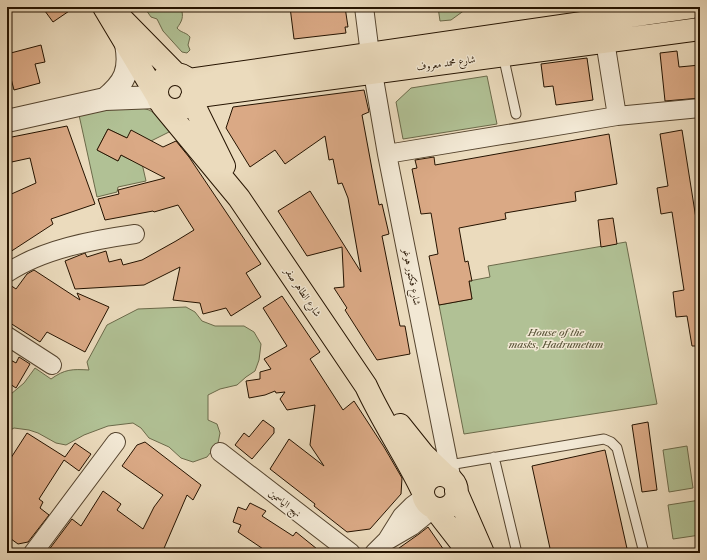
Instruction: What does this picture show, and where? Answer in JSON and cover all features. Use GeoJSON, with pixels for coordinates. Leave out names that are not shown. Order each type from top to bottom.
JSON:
{"type":"FeatureCollection","features":[{"type":"Feature","properties":{"kind":"main road","name":"شارع الطاهر صفر"},"geometry":{"type":"LineString","coordinates":[[104,7],[159,99],[239,198],[366,386],[424,455],[451,479],[483,553]]}},
{"type":"Feature","properties":{"kind":"main road","name":"شارع الطاهر صفر"},"geometry":{"type":"LineString","coordinates":[[110,7],[187,87],[239,198]]}},
{"type":"Feature","properties":{"kind":"main road","name":"شارع محمد معروف"},"geometry":{"type":"LineString","coordinates":[[371,63],[601,14],[692,7]]}},
{"type":"Feature","properties":{"kind":"main road","name":"شارع محمد معروف"},"geometry":{"type":"LineString","coordinates":[[187,87],[371,63],[503,55],[700,30]]}},
{"type":"Feature","properties":{"kind":"main road"},"geometry":{"type":"LineString","coordinates":[[166,76],[187,87],[188,104],[179,110],[173,110],[159,99],[158,84],[166,76]]}},
{"type":"Feature","properties":{"kind":"main road","name":"شارع الطاهر صفر"},"geometry":{"type":"LineString","coordinates":[[366,386],[427,499],[469,553]]}},
{"type":"Feature","properties":{"kind":"main road"},"geometry":{"type":"LineString","coordinates":[[439,476],[451,479],[456,496],[450,506],[440,509],[427,499],[424,486],[428,480],[433,477],[439,476]]}},
{"type":"Feature","properties":{"kind":"street","name":"شارع فكتور هوغو"},"geometry":{"type":"LineString","coordinates":[[364,7],[371,63],[387,154],[451,479]]}},
{"type":"Feature","properties":{"kind":"street"},"geometry":{"type":"LineString","coordinates":[[605,41],[617,116]]}},
{"type":"Feature","properties":{"kind":"street"},"geometry":{"type":"LineString","coordinates":[[105,99],[115,92],[123,81],[127,70],[128,57],[126,44]]}},
{"type":"Feature","properties":{"kind":"street"},"geometry":{"type":"LineString","coordinates":[[7,121],[105,99],[159,99]]}},
{"type":"Feature","properties":{"kind":"street"},"geometry":{"type":"LineString","coordinates":[[387,154],[617,116],[700,108]]}},
{"type":"Feature","properties":{"kind":"street"},"geometry":{"type":"LineString","coordinates":[[7,273],[26,262],[51,252],[106,238],[135,234]]}},
{"type":"Feature","properties":{"kind":"street"},"geometry":{"type":"LineString","coordinates":[[7,336],[52,365]]}},
{"type":"Feature","properties":{"kind":"street"},"geometry":{"type":"LineString","coordinates":[[33,553],[116,442]]}},
{"type":"Feature","properties":{"kind":"street","name":"نهج الياسمين"},"geometry":{"type":"LineString","coordinates":[[220,452],[350,553]]}},
{"type":"Feature","properties":{"kind":"street"},"geometry":{"type":"LineString","coordinates":[[374,553],[387,540],[402,516],[412,506],[427,499]]}},
{"type":"Feature","properties":{"kind":"lane"},"geometry":{"type":"LineString","coordinates":[[503,55],[516,114]]}},
{"type":"Feature","properties":{"kind":"lane"},"geometry":{"type":"LineString","coordinates":[[451,479],[494,457],[604,439],[611,442],[617,448],[644,553]]}},
{"type":"Feature","properties":{"kind":"lane"},"geometry":{"type":"LineString","coordinates":[[494,457],[517,553]]}},
{"type":"Feature","properties":{"kind":"green space"},"geometry":{"type":"Polygon","coordinates":[[[144,7],[181,8],[182,19],[177,28],[190,37],[188,45],[190,50],[187,53],[182,52],[163,31],[157,19],[151,17],[144,7]]]}},
{"type":"Feature","properties":{"kind":"green space"},"geometry":{"type":"Polygon","coordinates":[[[438,7],[469,7],[451,20],[440,21],[438,7]]]}},
{"type":"Feature","properties":{"kind":"green space"},"geometry":{"type":"Polygon","coordinates":[[[487,76],[497,124],[403,139],[396,102],[411,88],[487,76]]]}},
{"type":"Feature","properties":{"kind":"green space"},"geometry":{"type":"Polygon","coordinates":[[[123,107],[140,108],[151,111],[160,118],[171,131],[151,141],[127,138],[108,129],[97,150],[118,161],[121,155],[131,160],[133,156],[141,159],[146,181],[118,187],[117,192],[97,197],[79,115],[123,107]]]}},
{"type":"Feature","properties":{"kind":"green space","name":"House of the masks, Hadrumetum"},"geometry":{"type":"Polygon","coordinates":[[[626,242],[657,404],[464,434],[439,305],[472,299],[469,281],[490,277],[488,266],[626,242]]]}},
{"type":"Feature","properties":{"kind":"green space"},"geometry":{"type":"Polygon","coordinates":[[[186,307],[195,312],[202,321],[215,326],[244,326],[254,332],[261,344],[259,360],[255,371],[237,385],[220,389],[208,395],[208,420],[217,424],[220,433],[218,443],[207,457],[193,462],[181,458],[169,447],[149,438],[141,428],[133,423],[108,426],[84,435],[66,445],[56,443],[38,433],[29,430],[14,428],[7,432],[7,399],[24,383],[35,368],[51,379],[60,373],[69,370],[89,370],[87,362],[107,325],[138,309],[186,307]]]}},
{"type":"Feature","properties":{"kind":"green space"},"geometry":{"type":"Polygon","coordinates":[[[687,446],[693,488],[669,492],[663,450],[687,446]]]}},
{"type":"Feature","properties":{"kind":"green space"},"geometry":{"type":"Polygon","coordinates":[[[700,500],[700,535],[673,539],[668,505],[700,500]]]}},
{"type":"Feature","properties":{"kind":"building"},"geometry":{"type":"Polygon","coordinates":[[[42,7],[75,7],[53,22],[42,7]]]}},
{"type":"Feature","properties":{"kind":"building"},"geometry":{"type":"Polygon","coordinates":[[[290,7],[345,7],[348,27],[345,27],[346,33],[294,39],[290,7]]]}},
{"type":"Feature","properties":{"kind":"building"},"geometry":{"type":"Polygon","coordinates":[[[41,45],[45,62],[35,64],[40,83],[14,90],[7,63],[7,54],[41,45]]]}},
{"type":"Feature","properties":{"kind":"building"},"geometry":{"type":"Polygon","coordinates":[[[677,51],[679,67],[700,65],[700,98],[665,101],[660,53],[677,51]]]}},
{"type":"Feature","properties":{"kind":"building"},"geometry":{"type":"Polygon","coordinates":[[[587,58],[593,100],[556,105],[553,86],[544,87],[541,64],[587,58]]]}},
{"type":"Feature","properties":{"kind":"building"},"geometry":{"type":"Polygon","coordinates":[[[364,90],[369,112],[362,115],[379,205],[382,204],[389,234],[382,236],[400,326],[405,326],[410,354],[377,360],[345,310],[347,308],[334,288],[344,287],[342,247],[307,256],[278,211],[310,191],[361,272],[348,198],[342,183],[338,184],[333,159],[329,160],[325,136],[285,164],[275,150],[250,167],[226,128],[233,107],[364,90]]]}},
{"type":"Feature","properties":{"kind":"building"},"geometry":{"type":"Polygon","coordinates":[[[67,126],[95,204],[51,219],[53,224],[7,254],[7,196],[36,183],[30,158],[7,163],[7,138],[67,126]]]}},
{"type":"Feature","properties":{"kind":"building"},"geometry":{"type":"Polygon","coordinates":[[[108,129],[127,138],[131,130],[163,147],[176,141],[189,157],[261,264],[246,273],[261,297],[231,316],[226,308],[203,314],[200,303],[173,300],[180,267],[144,285],[75,289],[65,261],[85,253],[87,257],[106,251],[109,262],[121,259],[123,265],[142,260],[194,230],[178,205],[154,212],[105,220],[98,199],[119,194],[118,190],[165,178],[121,155],[118,161],[97,150],[108,129]]]}},
{"type":"Feature","properties":{"kind":"building"},"geometry":{"type":"Polygon","coordinates":[[[682,130],[700,244],[700,346],[692,346],[687,316],[676,317],[673,292],[684,290],[672,212],[661,214],[657,188],[668,186],[660,134],[682,130]]]}},
{"type":"Feature","properties":{"kind":"building"},"geometry":{"type":"Polygon","coordinates":[[[609,134],[617,184],[575,192],[576,201],[505,213],[506,219],[459,228],[465,262],[468,261],[472,281],[469,281],[472,299],[439,305],[429,256],[438,254],[431,213],[421,214],[412,169],[417,168],[415,160],[434,157],[435,165],[609,134]]]}},
{"type":"Feature","properties":{"kind":"building"},"geometry":{"type":"Polygon","coordinates":[[[613,218],[617,244],[601,247],[598,220],[613,218]]]}},
{"type":"Feature","properties":{"kind":"building"},"geometry":{"type":"Polygon","coordinates":[[[34,270],[80,300],[77,293],[109,307],[85,352],[47,332],[40,342],[7,321],[7,283],[16,289],[27,274],[34,270]]]}},
{"type":"Feature","properties":{"kind":"building"},"geometry":{"type":"Polygon","coordinates":[[[282,296],[320,352],[310,359],[343,410],[354,401],[402,478],[401,494],[370,529],[347,532],[314,506],[315,504],[270,469],[289,439],[324,466],[310,445],[315,405],[287,410],[280,399],[285,392],[276,393],[275,391],[265,395],[249,398],[246,381],[260,379],[260,372],[271,369],[264,359],[287,346],[263,308],[282,296]]]}},
{"type":"Feature","properties":{"kind":"building"},"geometry":{"type":"Polygon","coordinates":[[[19,357],[30,364],[16,388],[7,382],[7,358],[16,363],[19,357]]]}},
{"type":"Feature","properties":{"kind":"building"},"geometry":{"type":"Polygon","coordinates":[[[263,420],[274,428],[274,433],[252,459],[235,445],[244,433],[249,437],[263,420]]]}},
{"type":"Feature","properties":{"kind":"building"},"geometry":{"type":"Polygon","coordinates":[[[648,422],[657,490],[642,492],[632,425],[648,422]]]}},
{"type":"Feature","properties":{"kind":"building"},"geometry":{"type":"Polygon","coordinates":[[[27,433],[65,457],[75,443],[91,454],[79,471],[64,460],[39,499],[43,502],[40,508],[49,515],[28,542],[18,544],[7,536],[7,464],[27,433]]]}},
{"type":"Feature","properties":{"kind":"building"},"geometry":{"type":"Polygon","coordinates":[[[145,442],[201,485],[193,500],[187,495],[162,553],[48,553],[72,519],[81,526],[103,491],[121,504],[117,510],[143,529],[154,507],[163,495],[122,466],[137,445],[145,442]]]}},
{"type":"Feature","properties":{"kind":"building"},"geometry":{"type":"Polygon","coordinates":[[[605,450],[628,553],[551,553],[532,466],[605,450]]]}},
{"type":"Feature","properties":{"kind":"building"},"geometry":{"type":"Polygon","coordinates":[[[250,503],[266,511],[262,516],[293,536],[296,532],[322,553],[269,553],[238,532],[241,525],[233,522],[238,507],[246,510],[250,503]]]}},
{"type":"Feature","properties":{"kind":"building"},"geometry":{"type":"Polygon","coordinates":[[[428,527],[446,553],[392,553],[419,534],[428,527]]]}}]}
